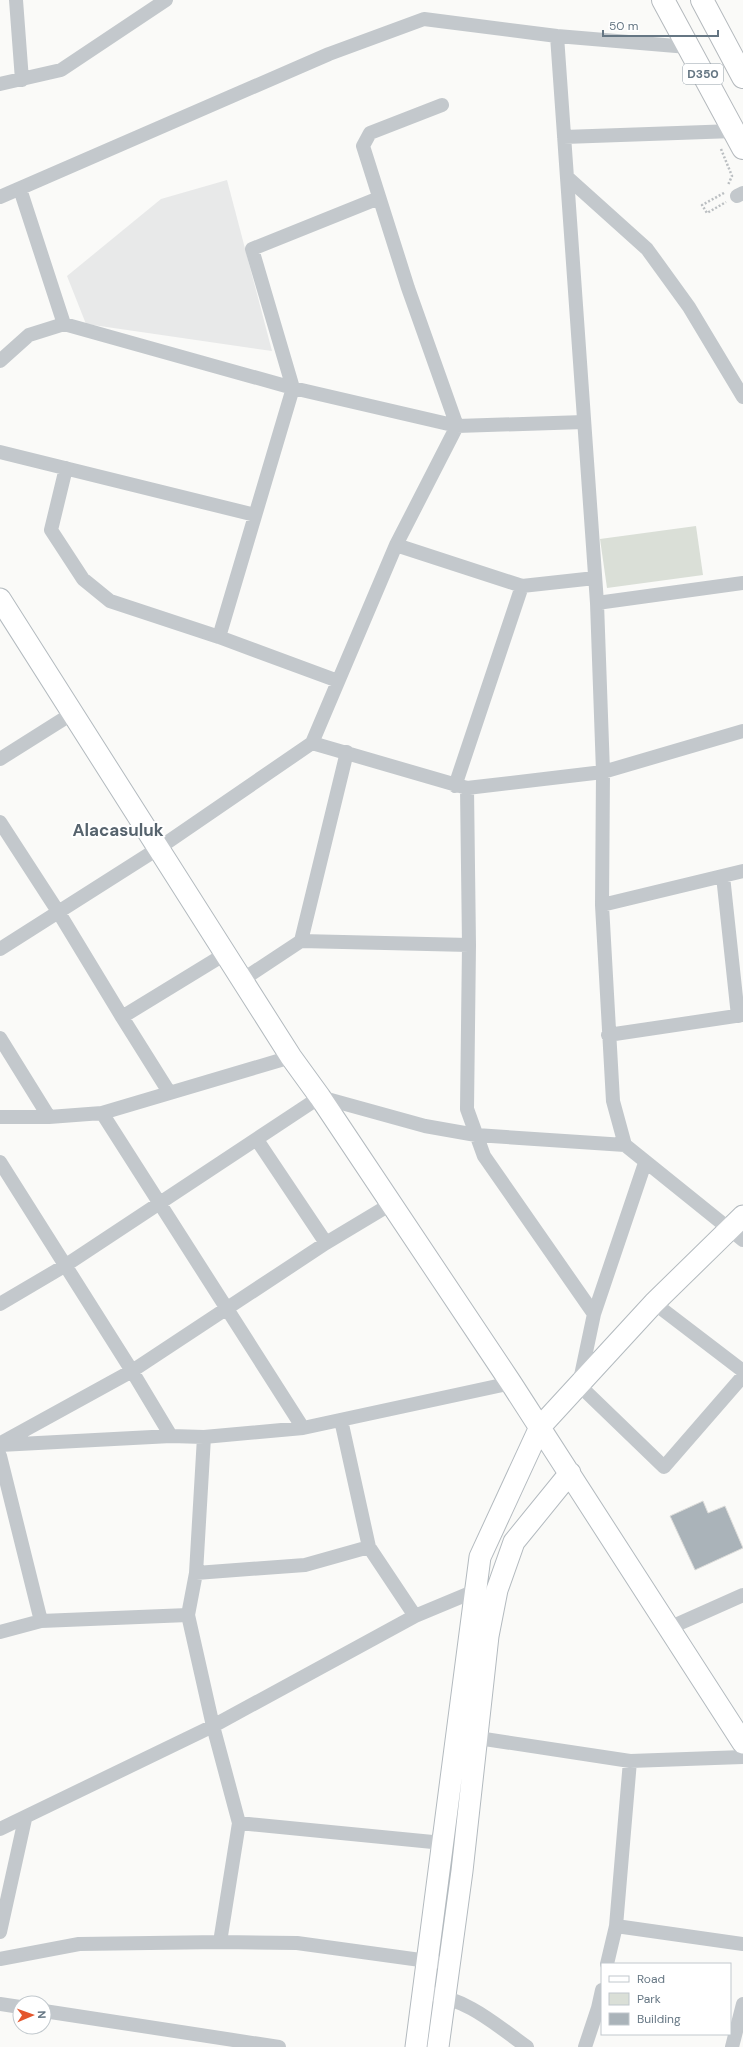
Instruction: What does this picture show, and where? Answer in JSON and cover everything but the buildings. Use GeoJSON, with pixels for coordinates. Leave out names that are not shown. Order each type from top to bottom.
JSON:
{"type":"FeatureCollection","features":[{"type":"Feature","properties":{"kind":"highway","name":"D350"},"geometry":{"type":"LineString","coordinates":[[663,0],[688,47],[730,137]]}},
{"type":"Feature","properties":{"kind":"highway","name":"D350"},"geometry":{"type":"LineString","coordinates":[[702,0],[743,77]]}},
{"type":"Feature","properties":{"kind":"main road"},"geometry":{"type":"LineString","coordinates":[[0,599],[291,1057],[320,1097],[540,1427],[743,1743]]}},
{"type":"Feature","properties":{"kind":"main road"},"geometry":{"type":"LineString","coordinates":[[416,2047],[480,1557],[540,1427],[654,1303],[738,1228]]}},
{"type":"Feature","properties":{"kind":"main road"},"geometry":{"type":"LineString","coordinates":[[438,2047],[478,1738],[488,1636],[497,1590],[514,1542],[570,1473]]}},
{"type":"Feature","properties":{"kind":"street"},"geometry":{"type":"LineString","coordinates":[[16,0],[22,80]]}},
{"type":"Feature","properties":{"kind":"street"},"geometry":{"type":"LineString","coordinates":[[0,84],[61,70],[166,0]]}},
{"type":"Feature","properties":{"kind":"street"},"geometry":{"type":"LineString","coordinates":[[0,197],[328,54],[424,19],[557,36],[688,47]]}},
{"type":"Feature","properties":{"kind":"street"},"geometry":{"type":"LineString","coordinates":[[557,36],[597,603],[603,772],[602,905],[608,1035],[613,1101],[625,1145],[645,1163],[738,1228]]}},
{"type":"Feature","properties":{"kind":"street"},"geometry":{"type":"LineString","coordinates":[[0,949],[59,913],[159,848],[312,743],[396,545],[457,426],[408,288],[363,146],[370,133],[442,105]]}},
{"type":"Feature","properties":{"kind":"street"},"geometry":{"type":"LineString","coordinates":[[564,137],[730,137]]}},
{"type":"Feature","properties":{"kind":"street"},"geometry":{"type":"LineString","coordinates":[[568,178],[647,249],[689,307],[743,397]]}},
{"type":"Feature","properties":{"kind":"street"},"geometry":{"type":"LineString","coordinates":[[20,189],[64,324]]}},
{"type":"Feature","properties":{"kind":"street"},"geometry":{"type":"LineString","coordinates":[[218,637],[293,388],[252,248],[379,198]]}},
{"type":"Feature","properties":{"kind":"street"},"geometry":{"type":"LineString","coordinates":[[0,361],[29,335],[64,324],[293,388],[457,426],[584,422]]}},
{"type":"Feature","properties":{"kind":"street"},"geometry":{"type":"LineString","coordinates":[[0,452],[255,515]]}},
{"type":"Feature","properties":{"kind":"street"},"geometry":{"type":"LineString","coordinates":[[66,468],[51,530],[83,579],[110,601],[218,637],[338,681]]}},
{"type":"Feature","properties":{"kind":"street"},"geometry":{"type":"LineString","coordinates":[[396,545],[522,586],[595,578]]}},
{"type":"Feature","properties":{"kind":"street"},"geometry":{"type":"LineString","coordinates":[[597,603],[743,584]]}},
{"type":"Feature","properties":{"kind":"street"},"geometry":{"type":"LineString","coordinates":[[522,586],[461,787],[469,945],[467,1109],[484,1156],[594,1314]]}},
{"type":"Feature","properties":{"kind":"street"},"geometry":{"type":"LineString","coordinates":[[0,759],[73,713]]}},
{"type":"Feature","properties":{"kind":"street"},"geometry":{"type":"LineString","coordinates":[[312,743],[461,787],[603,772],[743,731]]}},
{"type":"Feature","properties":{"kind":"street"},"geometry":{"type":"LineString","coordinates":[[302,941],[346,752]]}},
{"type":"Feature","properties":{"kind":"street"},"geometry":{"type":"LineString","coordinates":[[0,822],[59,913],[169,1092]]}},
{"type":"Feature","properties":{"kind":"street"},"geometry":{"type":"LineString","coordinates":[[602,905],[743,871]]}},
{"type":"Feature","properties":{"kind":"street"},"geometry":{"type":"LineString","coordinates":[[608,1035],[741,1016],[723,876]]}},
{"type":"Feature","properties":{"kind":"street"},"geometry":{"type":"LineString","coordinates":[[242,980],[302,941],[469,945]]}},
{"type":"Feature","properties":{"kind":"street"},"geometry":{"type":"LineString","coordinates":[[122,1017],[225,954]]}},
{"type":"Feature","properties":{"kind":"street"},"geometry":{"type":"LineString","coordinates":[[0,1038],[49,1117]]}},
{"type":"Feature","properties":{"kind":"street"},"geometry":{"type":"LineString","coordinates":[[0,1117],[49,1117],[102,1113],[291,1057]]}},
{"type":"Feature","properties":{"kind":"street"},"geometry":{"type":"LineString","coordinates":[[0,1304],[66,1265],[320,1097],[425,1126],[476,1135],[625,1145]]}},
{"type":"Feature","properties":{"kind":"street"},"geometry":{"type":"LineString","coordinates":[[102,1113],[303,1428]]}},
{"type":"Feature","properties":{"kind":"street"},"geometry":{"type":"LineString","coordinates":[[257,1140],[326,1243]]}},
{"type":"Feature","properties":{"kind":"street"},"geometry":{"type":"LineString","coordinates":[[0,1162],[66,1265],[171,1436]]}},
{"type":"Feature","properties":{"kind":"street"},"geometry":{"type":"LineString","coordinates":[[645,1163],[594,1314],[579,1385],[664,1467],[743,1376]]}},
{"type":"Feature","properties":{"kind":"street"},"geometry":{"type":"LineString","coordinates":[[0,1444],[132,1371],[326,1243],[391,1204]]}},
{"type":"Feature","properties":{"kind":"street"},"geometry":{"type":"LineString","coordinates":[[654,1303],[743,1371]]}},
{"type":"Feature","properties":{"kind":"street"},"geometry":{"type":"LineString","coordinates":[[0,1444],[171,1436],[204,1437],[303,1428],[511,1383]]}},
{"type":"Feature","properties":{"kind":"street"},"geometry":{"type":"LineString","coordinates":[[341,1420],[369,1547],[414,1616]]}},
{"type":"Feature","properties":{"kind":"street"},"geometry":{"type":"LineString","coordinates":[[204,1437],[196,1572],[188,1615],[213,1726],[239,1823],[220,1942]]}},
{"type":"Feature","properties":{"kind":"street"},"geometry":{"type":"LineString","coordinates":[[0,1456],[41,1621]]}},
{"type":"Feature","properties":{"kind":"street"},"geometry":{"type":"LineString","coordinates":[[196,1572],[305,1566],[369,1547]]}},
{"type":"Feature","properties":{"kind":"street"},"geometry":{"type":"LineString","coordinates":[[0,1829],[25,1819],[213,1726],[414,1616],[475,1591],[497,1590]]}},
{"type":"Feature","properties":{"kind":"street"},"geometry":{"type":"LineString","coordinates":[[669,1628],[743,1595]]}},
{"type":"Feature","properties":{"kind":"street"},"geometry":{"type":"LineString","coordinates":[[0,1632],[41,1621],[188,1615]]}},
{"type":"Feature","properties":{"kind":"street"},"geometry":{"type":"LineString","coordinates":[[478,1738],[630,1761],[743,1757]]}},
{"type":"Feature","properties":{"kind":"street"},"geometry":{"type":"LineString","coordinates":[[608,1963],[616,1926],[630,1761]]}},
{"type":"Feature","properties":{"kind":"street"},"geometry":{"type":"LineString","coordinates":[[0,1932],[25,1819]]}},
{"type":"Feature","properties":{"kind":"street"},"geometry":{"type":"LineString","coordinates":[[239,1823],[443,1843]]}},
{"type":"Feature","properties":{"kind":"street"},"geometry":{"type":"LineString","coordinates":[[616,1926],[743,1944]]}},
{"type":"Feature","properties":{"kind":"street"},"geometry":{"type":"LineString","coordinates":[[0,1959],[79,1944],[220,1942],[297,1943],[449,1965]]}},
{"type":"Feature","properties":{"kind":"street"},"geometry":{"type":"LineString","coordinates":[[423,1992],[445,1996],[477,2010],[527,2047]]}},
{"type":"Feature","properties":{"kind":"street"},"geometry":{"type":"LineString","coordinates":[[585,2047],[601,1994]]}},
{"type":"Feature","properties":{"kind":"street"},"geometry":{"type":"LineString","coordinates":[[0,2004],[12,2006]]}},
{"type":"Feature","properties":{"kind":"street"},"geometry":{"type":"LineString","coordinates":[[732,2047],[743,2004]]}},
{"type":"Feature","properties":{"kind":"street"},"geometry":{"type":"LineString","coordinates":[[52,2012],[279,2047]]}},
{"type":"Feature","properties":{"kind":"path"},"geometry":{"type":"LineString","coordinates":[[730,137],[732,176],[724,192],[702,205],[707,213],[740,195]]}},
{"type":"Feature","properties":{"kind":"shaded area"},"geometry":{"type":"Polygon","coordinates":[[[227,180],[272,351],[86,324],[67,276],[161,199],[227,180]]]}},
{"type":"Feature","properties":{"kind":"green space"},"geometry":{"type":"Polygon","coordinates":[[[696,526],[703,575],[607,588],[600,539],[696,526]]]}},
{"type":"Feature","properties":{"kind":"district","name":"Alacasuluk"},"geometry":{"type":"Point","coordinates":[118,830]}}]}
